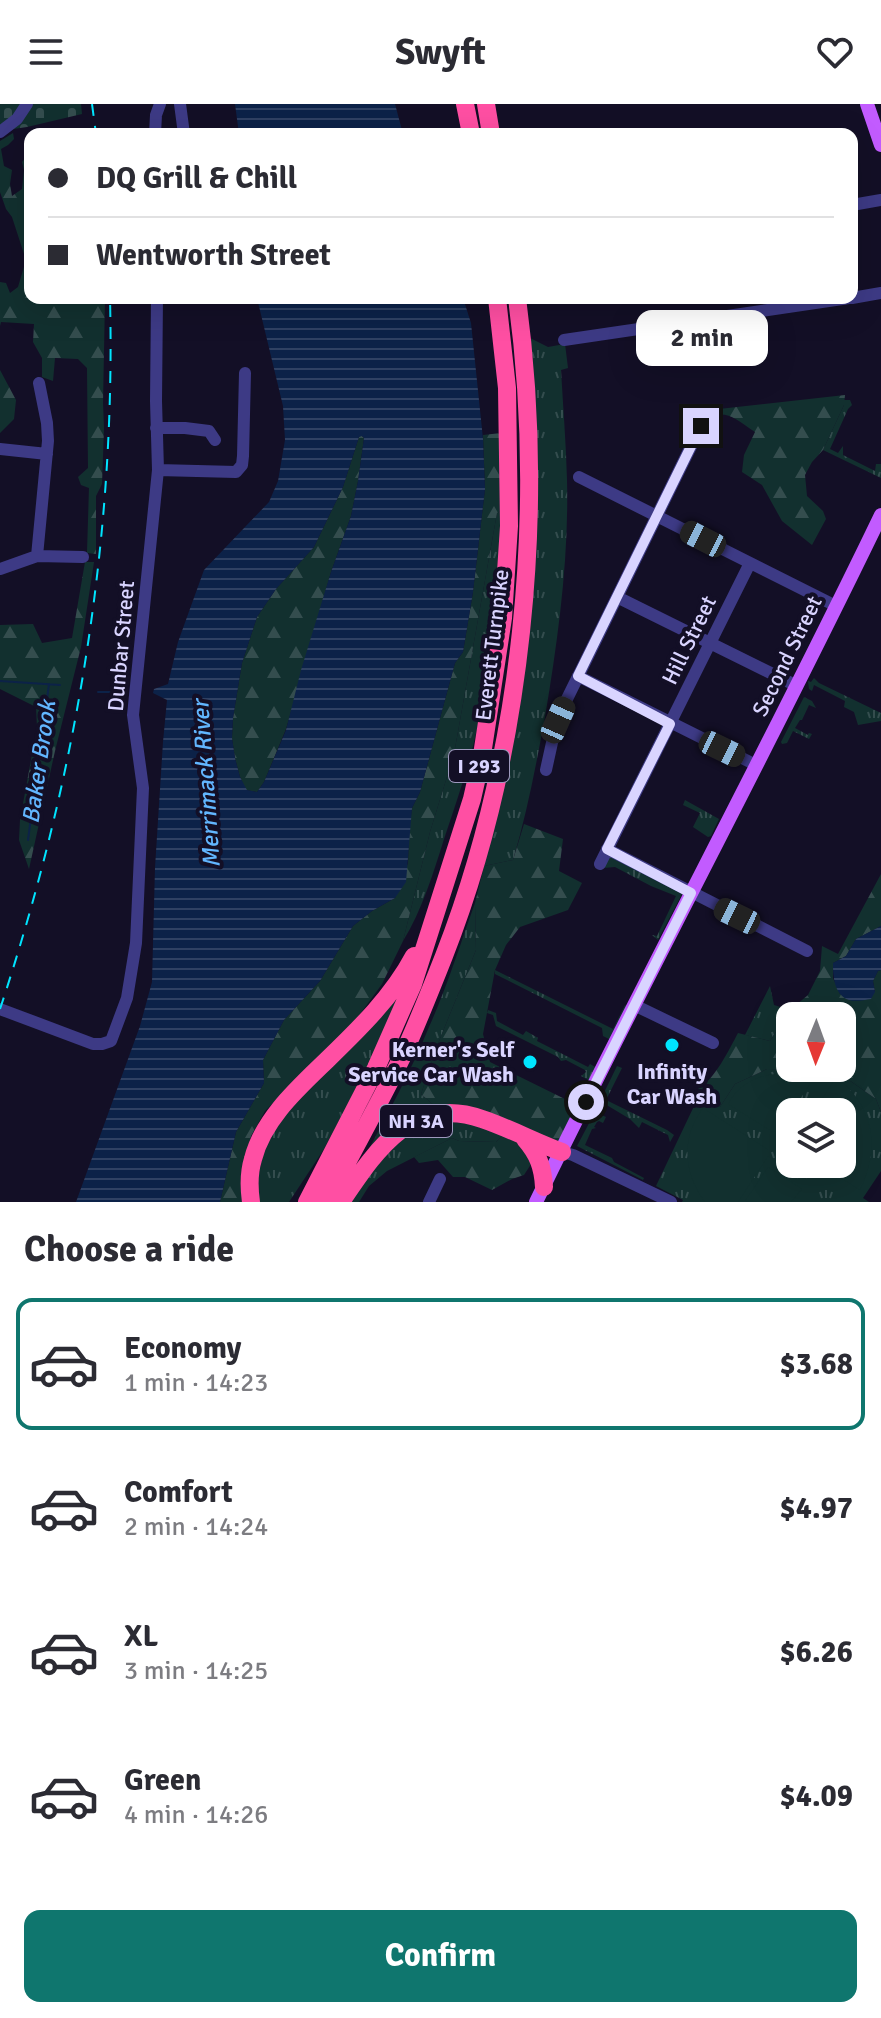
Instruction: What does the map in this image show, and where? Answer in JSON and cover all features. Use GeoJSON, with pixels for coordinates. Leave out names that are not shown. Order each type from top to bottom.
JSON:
{"type":"FeatureCollection","features":[{"type":"Feature","properties":{"kind":"highway"},"geometry":{"type":"LineString","coordinates":[[465,104],[470,128]]}},
{"type":"Feature","properties":{"kind":"highway"},"geometry":{"type":"LineString","coordinates":[[486,104],[490,128]]}},
{"type":"Feature","properties":{"kind":"highway","name":"Everett Turnpike"},"geometry":{"type":"LineString","coordinates":[[307,1202],[376,1068],[413,984],[472,799],[485,740],[497,664],[509,526],[507,402],[498,304]]}},
{"type":"Feature","properties":{"kind":"highway","name":"Everett Turnpike"},"geometry":{"type":"LineString","coordinates":[[326,1202],[401,1057],[444,955],[473,867],[500,760],[516,670],[527,560],[528,449],[518,304]]}},
{"type":"Feature","properties":{"kind":"highway"},"geometry":{"type":"LineString","coordinates":[[251,1202],[252,1160],[275,1115],[353,1035],[389,994],[412,961],[472,799]]}},
{"type":"Feature","properties":{"kind":"highway","name":"NH 3A"},"geometry":{"type":"LineString","coordinates":[[341,1202],[382,1145],[402,1128],[424,1118],[462,1114],[481,1118],[523,1137]]}},
{"type":"Feature","properties":{"kind":"highway"},"geometry":{"type":"LineString","coordinates":[[523,1137],[562,1152]]}},
{"type":"Feature","properties":{"kind":"highway"},"geometry":{"type":"LineString","coordinates":[[523,1137],[541,1164],[540,1194]]}},
{"type":"Feature","properties":{"kind":"main road"},"geometry":{"type":"LineString","coordinates":[[867,104],[880,140]]}},
{"type":"Feature","properties":{"kind":"main road","name":"Second Street"},"geometry":{"type":"LineString","coordinates":[[540,1194],[881,515]]}},
{"type":"Feature","properties":{"kind":"street"},"geometry":{"type":"LineString","coordinates":[[0,132],[17,119],[27,104]]}},
{"type":"Feature","properties":{"kind":"street"},"geometry":{"type":"LineString","coordinates":[[155,128],[160,104]]}},
{"type":"Feature","properties":{"kind":"street"},"geometry":{"type":"LineString","coordinates":[[180,104],[183,128]]}},
{"type":"Feature","properties":{"kind":"street"},"geometry":{"type":"LineString","coordinates":[[858,204],[881,200]]}},
{"type":"Feature","properties":{"kind":"street"},"geometry":{"type":"LineString","coordinates":[[858,297],[881,293]]}},
{"type":"Feature","properties":{"kind":"street","name":"Dunbar Street"},"geometry":{"type":"LineString","coordinates":[[0,1009],[93,1044],[102,1044],[111,1041],[127,998],[136,943],[143,788],[133,715],[158,470],[157,304]]}},
{"type":"Feature","properties":{"kind":"street"},"geometry":{"type":"LineString","coordinates":[[564,340],[810,304]]}},
{"type":"Feature","properties":{"kind":"street"},"geometry":{"type":"LineString","coordinates":[[158,470],[236,472],[242,465],[243,456],[245,373]]}},
{"type":"Feature","properties":{"kind":"street"},"geometry":{"type":"LineString","coordinates":[[37,556],[48,431],[39,383]]}},
{"type":"Feature","properties":{"kind":"street"},"geometry":{"type":"LineString","coordinates":[[546,770],[558,720],[701,426]]}},
{"type":"Feature","properties":{"kind":"street"},"geometry":{"type":"LineString","coordinates":[[156,428],[209,431],[215,440]]}},
{"type":"Feature","properties":{"kind":"street"},"geometry":{"type":"LineString","coordinates":[[0,449],[47,454]]}},
{"type":"Feature","properties":{"kind":"street"},"geometry":{"type":"LineString","coordinates":[[579,477],[836,606]]}},
{"type":"Feature","properties":{"kind":"street"},"geometry":{"type":"LineString","coordinates":[[0,569],[37,556],[83,557]]}},
{"type":"Feature","properties":{"kind":"street","name":"Hill Street"},"geometry":{"type":"LineString","coordinates":[[600,864],[750,563]]}},
{"type":"Feature","properties":{"kind":"street"},"geometry":{"type":"LineString","coordinates":[[617,597],[797,686]]}},
{"type":"Feature","properties":{"kind":"street"},"geometry":{"type":"LineString","coordinates":[[578,676],[756,765]]}},
{"type":"Feature","properties":{"kind":"street"},"geometry":{"type":"LineString","coordinates":[[607,849],[807,951]]}},
{"type":"Feature","properties":{"kind":"street"},"geometry":{"type":"LineString","coordinates":[[634,1005],[713,1043]]}},
{"type":"Feature","properties":{"kind":"street"},"geometry":{"type":"LineString","coordinates":[[562,1152],[671,1202]]}},
{"type":"Feature","properties":{"kind":"street"},"geometry":{"type":"LineString","coordinates":[[429,1202],[440,1179]]}},
{"type":"Feature","properties":{"kind":"green space"},"geometry":{"type":"Polygon","coordinates":[[[0,104],[81,104],[82,114],[0,131],[0,104]]]}},
{"type":"Feature","properties":{"kind":"green space"},"geometry":{"type":"Polygon","coordinates":[[[13,133],[14,139],[1,149],[4,166],[12,170],[12,196],[22,189],[24,170],[24,254],[0,192],[0,141],[13,133]]]}},
{"type":"Feature","properties":{"kind":"green space"},"geometry":{"type":"Polygon","coordinates":[[[24,267],[24,304],[105,304],[104,428],[102,484],[96,496],[96,554],[87,553],[89,488],[81,485],[78,477],[88,468],[87,368],[78,359],[55,358],[53,381],[42,377],[42,358],[33,342],[34,324],[1,322],[0,326],[0,282],[6,283],[10,293],[18,287],[24,267]]]}},
{"type":"Feature","properties":{"kind":"green space"},"geometry":{"type":"Polygon","coordinates":[[[530,338],[548,347],[565,344],[568,368],[561,370],[567,480],[564,569],[545,717],[518,842],[513,860],[484,866],[514,739],[530,621],[535,500],[530,338]]]}},
{"type":"Feature","properties":{"kind":"green space"},"geometry":{"type":"Polygon","coordinates":[[[0,370],[16,400],[14,419],[0,433],[0,370]]]}},
{"type":"Feature","properties":{"kind":"green space"},"geometry":{"type":"Polygon","coordinates":[[[845,395],[844,405],[823,450],[805,475],[807,496],[823,511],[826,519],[812,545],[782,521],[762,485],[742,472],[744,455],[755,432],[727,415],[714,415],[696,422],[683,413],[845,395]]]}},
{"type":"Feature","properties":{"kind":"green space"},"geometry":{"type":"Polygon","coordinates":[[[844,400],[850,400],[852,405],[830,449],[838,453],[843,446],[843,455],[875,471],[876,464],[881,464],[881,478],[823,450],[844,400]]]}},
{"type":"Feature","properties":{"kind":"green space"},"geometry":{"type":"Polygon","coordinates":[[[501,433],[501,511],[497,513],[454,754],[430,832],[403,941],[382,984],[355,1021],[265,1111],[251,1136],[244,1161],[243,1202],[220,1202],[236,1132],[264,1083],[263,1060],[284,1020],[320,981],[353,926],[395,898],[408,863],[412,808],[420,792],[455,663],[463,652],[485,489],[483,435],[501,433]]]}},
{"type":"Feature","properties":{"kind":"green space"},"geometry":{"type":"Polygon","coordinates":[[[361,435],[364,438],[351,516],[331,572],[286,729],[264,782],[257,792],[246,790],[240,777],[232,738],[242,663],[257,617],[276,589],[314,547],[343,487],[361,435]]]}},
{"type":"Feature","properties":{"kind":"green space"},"geometry":{"type":"Polygon","coordinates":[[[501,511],[494,620],[477,729],[431,878],[403,941],[430,832],[454,754],[497,513],[501,511]]]}},
{"type":"Feature","properties":{"kind":"green space"},"geometry":{"type":"Polygon","coordinates":[[[85,562],[94,562],[81,647],[29,869],[19,840],[37,727],[36,707],[0,689],[0,625],[33,624],[42,643],[72,638],[85,562]]]}},
{"type":"Feature","properties":{"kind":"green space"},"geometry":{"type":"Polygon","coordinates":[[[814,678],[881,713],[881,721],[858,725],[854,712],[844,707],[845,701],[814,685],[812,691],[809,689],[808,681],[814,678]]]}},
{"type":"Feature","properties":{"kind":"green space"},"geometry":{"type":"Polygon","coordinates":[[[804,697],[812,701],[816,708],[809,705],[795,728],[812,734],[809,739],[793,731],[787,743],[782,744],[781,742],[804,697]]]}},
{"type":"Feature","properties":{"kind":"green space"},"geometry":{"type":"Polygon","coordinates":[[[685,800],[719,819],[711,836],[693,827],[700,813],[683,805],[685,800]]]}},
{"type":"Feature","properties":{"kind":"green space"},"geometry":{"type":"Polygon","coordinates":[[[524,824],[563,839],[559,871],[582,883],[568,910],[520,927],[506,945],[495,970],[483,1034],[490,1062],[577,1105],[559,1141],[437,1108],[421,1094],[476,950],[475,903],[484,866],[513,860],[524,824]]]}},
{"type":"Feature","properties":{"kind":"green space"},"geometry":{"type":"Polygon","coordinates":[[[611,855],[682,894],[658,940],[652,935],[657,936],[676,896],[615,867],[603,868],[611,855]]]}},
{"type":"Feature","properties":{"kind":"green space"},"geometry":{"type":"Polygon","coordinates":[[[881,874],[881,926],[856,939],[846,956],[833,963],[833,978],[840,994],[875,992],[873,981],[881,970],[881,1112],[876,1099],[852,1082],[856,1082],[856,1002],[800,1002],[808,995],[820,971],[822,946],[838,954],[881,874]]]}},
{"type":"Feature","properties":{"kind":"green space"},"geometry":{"type":"Polygon","coordinates":[[[475,903],[476,950],[421,1094],[437,1108],[365,1156],[422,1043],[475,903]]]}},
{"type":"Feature","properties":{"kind":"green space"},"geometry":{"type":"Polygon","coordinates":[[[495,970],[613,1029],[627,1006],[611,1040],[603,1036],[602,1028],[495,974],[495,970]]]}},
{"type":"Feature","properties":{"kind":"green space"},"geometry":{"type":"Polygon","coordinates":[[[770,986],[776,1006],[776,1032],[770,1041],[745,1035],[770,986]]]}},
{"type":"Feature","properties":{"kind":"green space"},"geometry":{"type":"Polygon","coordinates":[[[392,999],[397,1001],[371,1060],[324,1149],[289,1202],[258,1202],[257,1184],[263,1152],[278,1120],[392,999]]]}},
{"type":"Feature","properties":{"kind":"green space"},"geometry":{"type":"Polygon","coordinates":[[[488,1010],[496,1013],[497,1021],[523,1035],[526,1031],[538,1038],[537,1041],[588,1067],[590,1064],[597,1068],[590,1081],[581,1076],[585,1070],[566,1060],[561,1061],[496,1026],[488,1010]]]}},
{"type":"Feature","properties":{"kind":"green space"},"geometry":{"type":"Polygon","coordinates":[[[776,1032],[776,1069],[767,1069],[735,1084],[720,1107],[696,1102],[702,1091],[698,1089],[716,1071],[738,1033],[770,1041],[776,1032]]]}},
{"type":"Feature","properties":{"kind":"green space"},"geometry":{"type":"Polygon","coordinates":[[[617,1066],[622,1068],[606,1100],[667,1130],[674,1135],[670,1142],[668,1135],[642,1122],[639,1128],[600,1101],[617,1066]]]}},
{"type":"Feature","properties":{"kind":"green space"},"geometry":{"type":"Polygon","coordinates":[[[767,1069],[776,1069],[776,1082],[852,1082],[876,1099],[881,1112],[881,1171],[863,1198],[869,1202],[682,1202],[656,1186],[696,1102],[720,1107],[735,1084],[767,1069]]]}},
{"type":"Feature","properties":{"kind":"green space"},"geometry":{"type":"Polygon","coordinates":[[[776,1074],[776,1082],[810,1084],[801,1098],[776,1098],[776,1132],[728,1104],[747,1083],[776,1074]]]}},
{"type":"Feature","properties":{"kind":"green space"},"geometry":{"type":"Polygon","coordinates":[[[833,1082],[842,1082],[859,1101],[866,1114],[872,1143],[867,1174],[860,1190],[841,1178],[856,1178],[856,1098],[823,1098],[833,1082]]]}},
{"type":"Feature","properties":{"kind":"green space"},"geometry":{"type":"Polygon","coordinates":[[[703,1108],[767,1149],[769,1155],[738,1202],[705,1202],[692,1179],[688,1143],[703,1108]]]}},
{"type":"Feature","properties":{"kind":"green space"},"geometry":{"type":"Polygon","coordinates":[[[595,1112],[606,1117],[603,1123],[597,1122],[585,1145],[612,1158],[643,1180],[577,1146],[595,1112]]]}},
{"type":"Feature","properties":{"kind":"green space"},"geometry":{"type":"Polygon","coordinates":[[[459,1119],[504,1134],[496,1142],[452,1138],[387,1171],[369,1186],[359,1202],[350,1202],[379,1155],[430,1121],[459,1119]]]}},
{"type":"Feature","properties":{"kind":"green space"},"geometry":{"type":"Polygon","coordinates":[[[504,1134],[525,1147],[533,1161],[524,1175],[492,1190],[465,1177],[453,1177],[438,1160],[419,1163],[414,1157],[452,1138],[496,1142],[504,1134]]]}},
{"type":"Feature","properties":{"kind":"green space"},"geometry":{"type":"Polygon","coordinates":[[[768,1167],[776,1172],[776,1178],[785,1178],[802,1189],[791,1202],[745,1201],[768,1167]]]}},
{"type":"Feature","properties":{"kind":"water"},"geometry":{"type":"Polygon","coordinates":[[[235,104],[395,104],[401,128],[238,128],[235,104]]]}},
{"type":"Feature","properties":{"kind":"water","name":"Merrimack River"},"geometry":{"type":"Polygon","coordinates":[[[258,304],[465,304],[471,323],[485,489],[463,652],[455,663],[420,792],[412,808],[406,882],[395,898],[353,926],[320,981],[284,1020],[263,1060],[264,1083],[236,1132],[220,1202],[76,1202],[140,1026],[152,982],[155,868],[167,700],[153,693],[154,689],[168,684],[178,642],[204,570],[269,502],[278,481],[285,440],[283,406],[258,304]],[[362,436],[359,437],[343,487],[314,547],[276,589],[257,617],[242,663],[233,718],[235,758],[247,790],[257,792],[264,782],[286,730],[301,670],[351,516],[362,436]]]}},
{"type":"Feature","properties":{"kind":"water"},"geometry":{"type":"Polygon","coordinates":[[[881,926],[881,970],[873,981],[875,992],[871,999],[857,1001],[844,998],[837,990],[833,963],[846,956],[856,939],[881,926]]]}},
{"type":"Feature","properties":{"kind":"waterway","name":"Baker Brook"},"geometry":{"type":"LineString","coordinates":[[0,681],[60,685]]}},
{"type":"Feature","properties":{"kind":"waterway","name":"Baker Brook"},"geometry":{"type":"LineString","coordinates":[[28,840],[49,684]]}},
{"type":"Feature","properties":{"kind":"waterway","name":"Baker Brook"},"geometry":{"type":"LineString","coordinates":[[98,692],[116,692]]}},
{"type":"Feature","properties":{"kind":"railway"},"geometry":{"type":"LineString","coordinates":[[92,104],[95,128]]}},
{"type":"Feature","properties":{"kind":"railway"},"geometry":{"type":"LineString","coordinates":[[0,1009],[50,835],[86,658],[106,479],[110,304]]}},
{"type":"Feature","properties":{"kind":"place","name":"Infinity Car Wash"},"geometry":{"type":"Point","coordinates":[672,1045]}},
{"type":"Feature","properties":{"kind":"place","name":"Kerner's Self Service Car Wash"},"geometry":{"type":"Point","coordinates":[530,1062]}},
{"type":"Feature","properties":{"kind":"route"},"geometry":{"type":"LineString","coordinates":[[586,1102],[691,893],[607,849],[670,724],[578,676],[701,426]]}}]}
